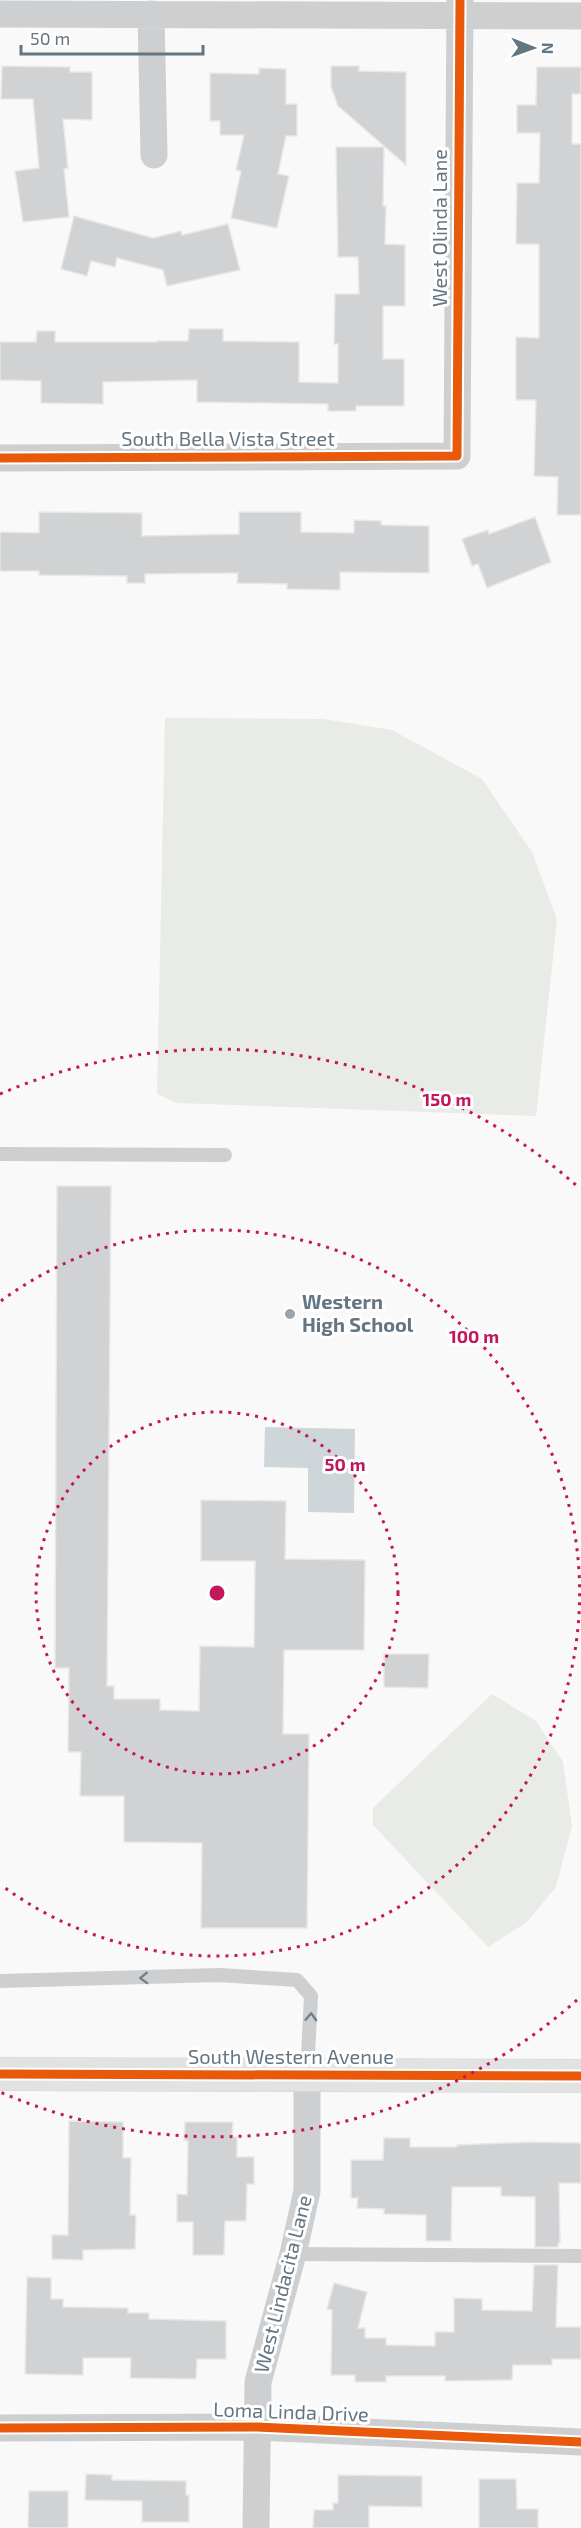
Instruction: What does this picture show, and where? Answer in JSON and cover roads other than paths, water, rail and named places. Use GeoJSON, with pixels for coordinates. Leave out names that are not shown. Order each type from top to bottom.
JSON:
{"type":"FeatureCollection","features":[{"type":"Feature","properties":{"kind":"street"},"geometry":{"type":"LineString","coordinates":[[0,14],[151,14],[288,7],[460,8],[581,16]]}},
{"type":"Feature","properties":{"kind":"street","name":"West Olinda Lane"},"geometry":{"type":"LineString","coordinates":[[457,456],[460,8]]}},
{"type":"Feature","properties":{"kind":"street"},"geometry":{"type":"LineString","coordinates":[[151,14],[154,155]]}},
{"type":"Feature","properties":{"kind":"street","name":"South Bella Vista Street"},"geometry":{"type":"LineString","coordinates":[[0,458],[457,456]]}},
{"type":"Feature","properties":{"kind":"street","name":"South Western Avenue"},"geometry":{"type":"LineString","coordinates":[[0,2074],[581,2076]]}},
{"type":"Feature","properties":{"kind":"street","name":"West Lindacita Lane"},"geometry":{"type":"LineString","coordinates":[[256,2528],[258,2382],[293,2254],[307,2191],[307,2075]]}},
{"type":"Feature","properties":{"kind":"street","name":"Loma Linda Drive"},"geometry":{"type":"LineString","coordinates":[[0,2428],[257,2427],[581,2442]]}},
{"type":"Feature","properties":{"kind":"lane"},"geometry":{"type":"LineString","coordinates":[[0,1154],[225,1155]]}},
{"type":"Feature","properties":{"kind":"lane"},"geometry":{"type":"LineString","coordinates":[[0,1981],[219,1975],[297,1980],[311,1996],[307,2075]]}},
{"type":"Feature","properties":{"kind":"lane"},"geometry":{"type":"LineString","coordinates":[[293,2254],[581,2256]]}},
{"type":"Feature","properties":{"kind":"place","name":"Western High School"},"geometry":{"type":"Point","coordinates":[290,1314]}}]}
